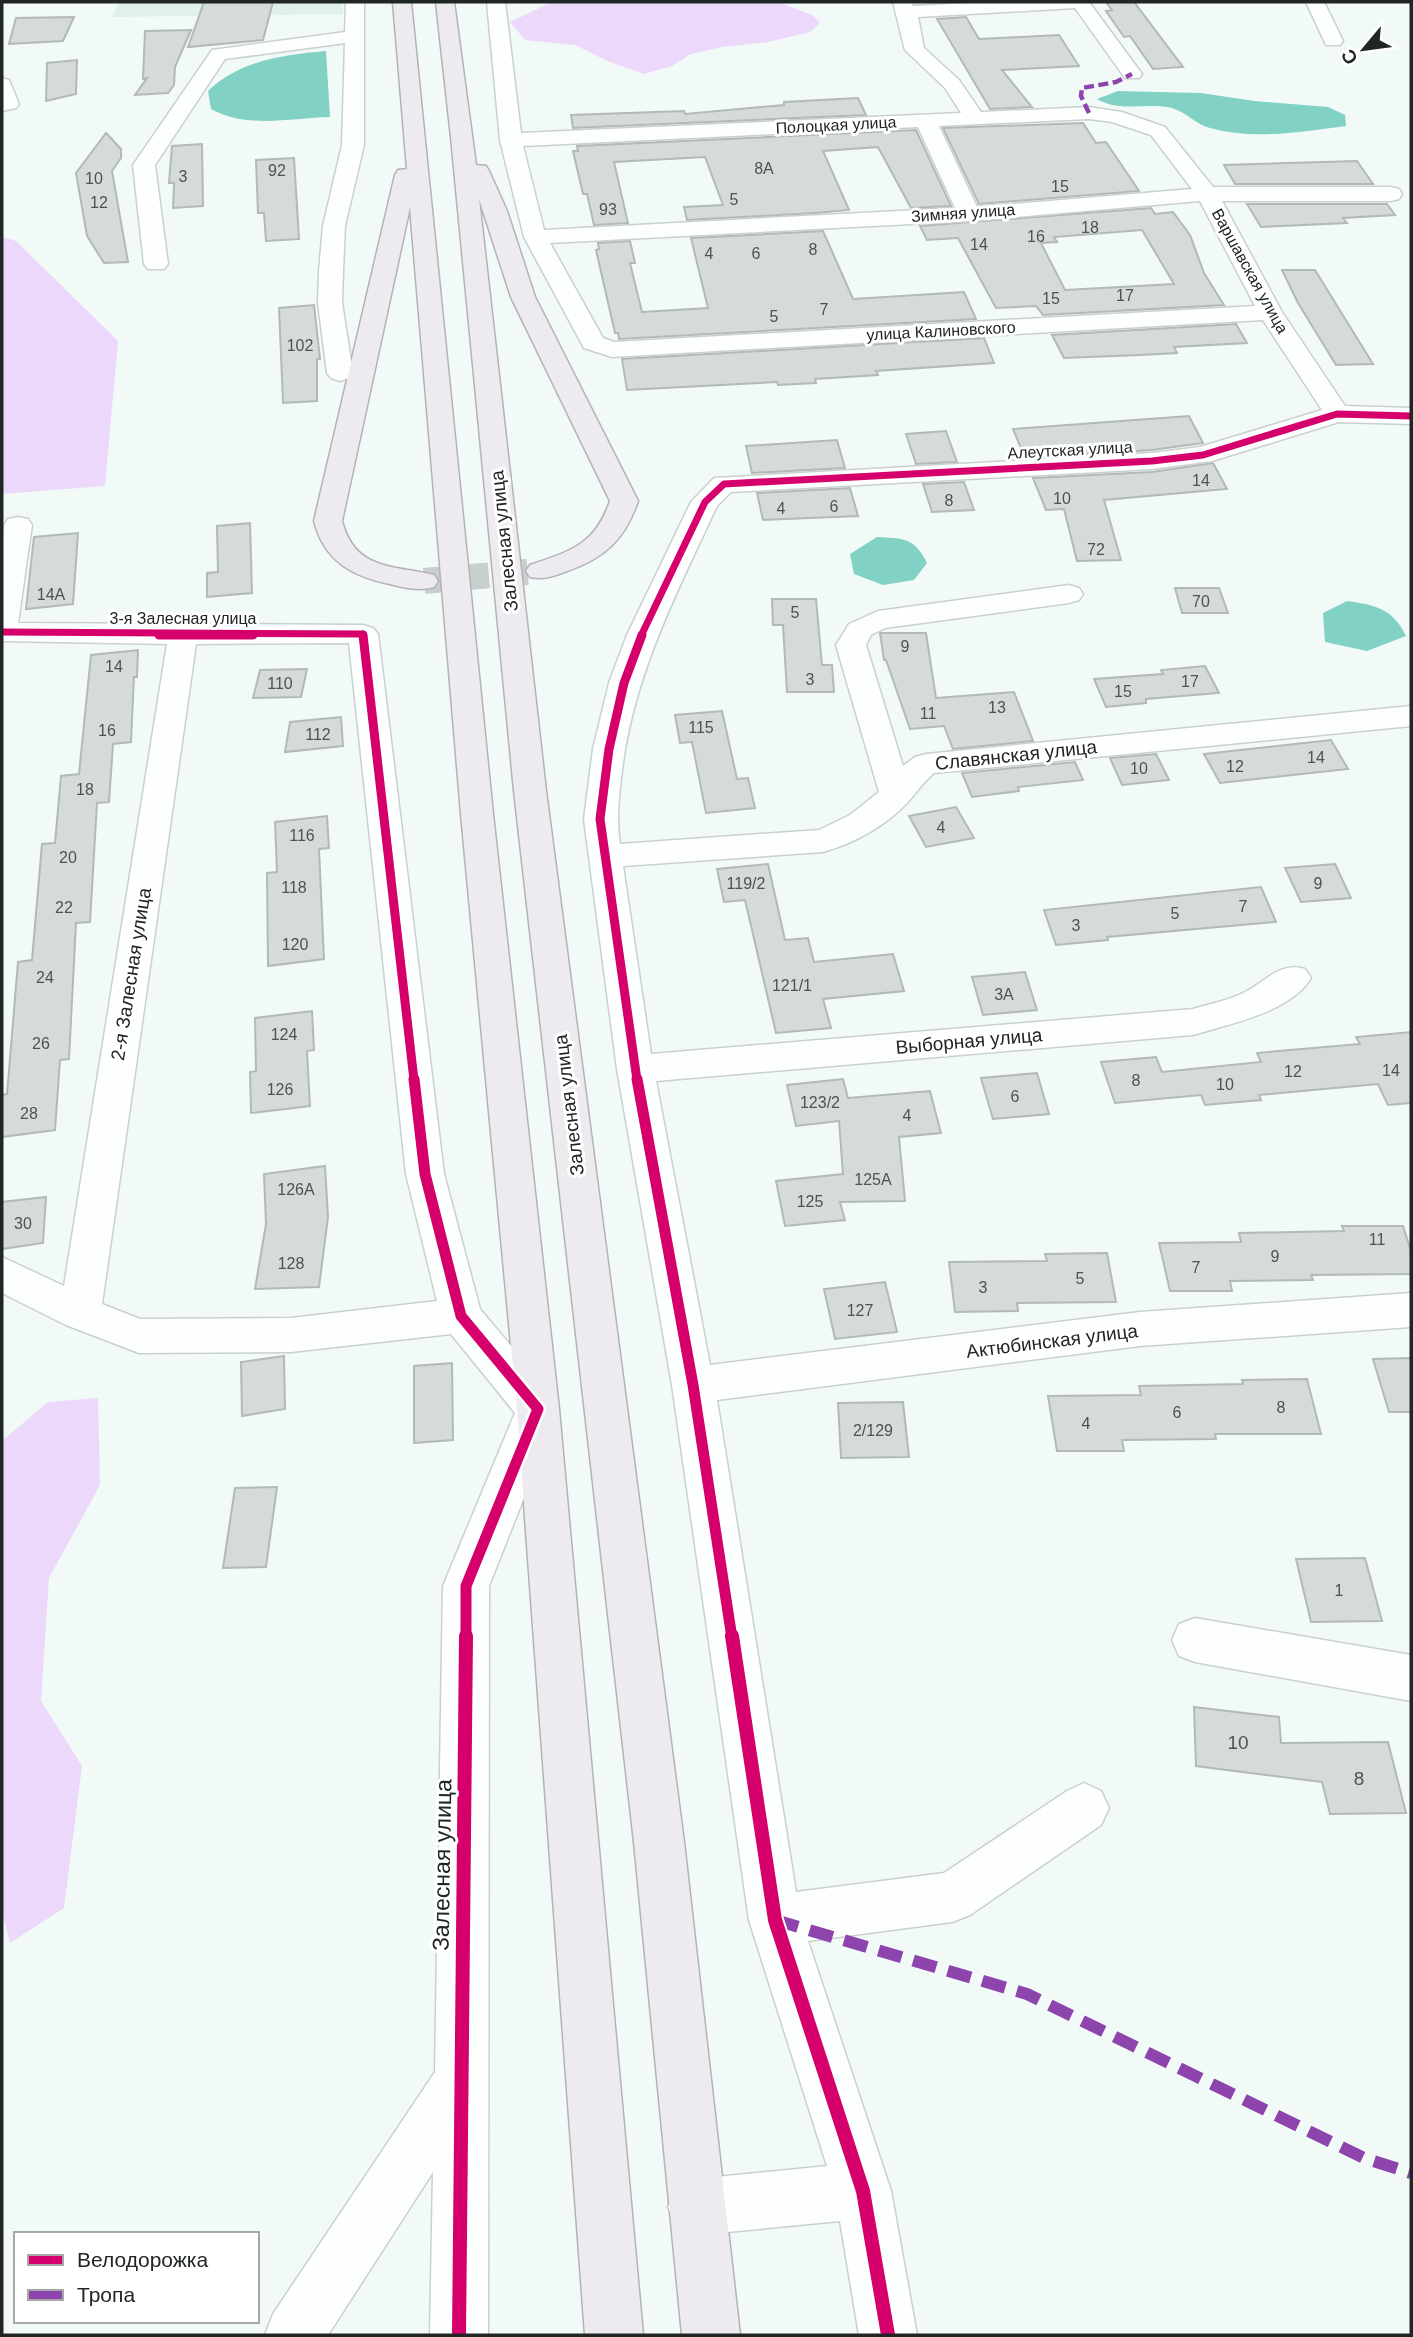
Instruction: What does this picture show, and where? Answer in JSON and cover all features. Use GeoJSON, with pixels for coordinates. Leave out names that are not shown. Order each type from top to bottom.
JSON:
{"type":"FeatureCollection","features":[{"type":"Feature","properties":{"kind":"main road","name":"Залесная улица"},"geometry":{"type":"LineString","coordinates":[[402,2],[538,1409],[614,2335]]}},
{"type":"Feature","properties":{"kind":"main road","name":"Залесная улица"},"geometry":{"type":"LineString","coordinates":[[445,2],[462,137],[530,790],[657,1829],[711,2335]]}},
{"type":"Feature","properties":{"kind":"main road"},"geometry":{"type":"LineString","coordinates":[[462,137],[496,211],[523,297],[624,501],[617,526],[589,553],[541,571]]}},
{"type":"Feature","properties":{"kind":"main road"},"geometry":{"type":"LineString","coordinates":[[414,142],[328,521],[334,543],[353,561],[389,577],[424,581]]}},
{"type":"Feature","properties":{"kind":"street"},"geometry":{"type":"LineString","coordinates":[[340,373],[330,303],[331,271],[334,226],[353,145],[355,2]]}},
{"type":"Feature","properties":{"kind":"street"},"geometry":{"type":"LineString","coordinates":[[496,2],[511,140],[535,237]]}},
{"type":"Feature","properties":{"kind":"street"},"geometry":{"type":"LineString","coordinates":[[975,118],[952,83],[915,50],[904,7],[1079,2],[1132,74]]}},
{"type":"Feature","properties":{"kind":"street"},"geometry":{"type":"LineString","coordinates":[[1315,2],[1333,41]]}},
{"type":"Feature","properties":{"kind":"street"},"geometry":{"type":"LineString","coordinates":[[156,264],[144,165],[219,54],[356,36]]}},
{"type":"Feature","properties":{"kind":"street"},"geometry":{"type":"LineString","coordinates":[[2,84],[9,104],[2,105]]}},
{"type":"Feature","properties":{"kind":"street","name":"Полоцкая улица"},"geometry":{"type":"LineString","coordinates":[[511,140],[1089,113],[1115,116],[1158,131]]}},
{"type":"Feature","properties":{"kind":"street"},"geometry":{"type":"LineString","coordinates":[[926,121],[969,214]]}},
{"type":"Feature","properties":{"kind":"street","name":"Варшавская улица"},"geometry":{"type":"LineString","coordinates":[[1158,131],[1207,194],[1270,312],[1337,414]]}},
{"type":"Feature","properties":{"kind":"street","name":"Зимняя улица"},"geometry":{"type":"LineString","coordinates":[[535,237],[969,214],[1207,194],[1391,194]]}},
{"type":"Feature","properties":{"kind":"street","name":"улица Калиновского"},"geometry":{"type":"LineString","coordinates":[[535,237],[593,343],[612,350],[1270,312]]}},
{"type":"Feature","properties":{"kind":"street","name":"Алеутская улица"},"geometry":{"type":"LineString","coordinates":[[607,856],[600,819],[609,749],[624,683],[642,635],[705,502],[724,484],[1152,461],[1203,455],[1337,414],[1411,416]]}},
{"type":"Feature","properties":{"kind":"street"},"geometry":{"type":"LineString","coordinates":[[2,631],[6,577],[18,525]]}},
{"type":"Feature","properties":{"kind":"street"},"geometry":{"type":"LineString","coordinates":[[895,795],[850,645],[859,630],[878,620],[1069,594]]}},
{"type":"Feature","properties":{"kind":"street","name":"3-я Залесная улица"},"geometry":{"type":"LineString","coordinates":[[2,631],[183,635],[363,634],[425,1174],[461,1316]]}},
{"type":"Feature","properties":{"kind":"street","name":"2-я Залесная улица"},"geometry":{"type":"LineString","coordinates":[[79,1313],[183,635]]}},
{"type":"Feature","properties":{"kind":"street","name":"Славянская улица"},"geometry":{"type":"LineString","coordinates":[[607,856],[823,841],[857,828],[895,795],[909,775],[926,764],[1411,716]]}},
{"type":"Feature","properties":{"kind":"street"},"geometry":{"type":"LineString","coordinates":[[607,856],[608,884],[635,1069],[693,1385],[775,1920],[863,2191],[888,2335]]}},
{"type":"Feature","properties":{"kind":"street","name":"Выборная улица"},"geometry":{"type":"LineString","coordinates":[[635,1069],[1193,1022],[1255,1003],[1293,978]]}},
{"type":"Feature","properties":{"kind":"street"},"geometry":{"type":"LineString","coordinates":[[2,1274],[79,1313],[139,1336],[290,1335],[461,1316],[538,1409]]}},
{"type":"Feature","properties":{"kind":"street","name":"Актюбинская улица"},"geometry":{"type":"LineString","coordinates":[[693,1385],[1140,1329],[1411,1310]]}},
{"type":"Feature","properties":{"kind":"street","name":"Залесная улица"},"geometry":{"type":"LineString","coordinates":[[459,2335],[466,1586],[538,1409]]}},
{"type":"Feature","properties":{"kind":"street"},"geometry":{"type":"LineString","coordinates":[[1195,1640],[1411,1678]]}},
{"type":"Feature","properties":{"kind":"street"},"geometry":{"type":"LineString","coordinates":[[775,1920],[952,1897],[1084,1808]]}},
{"type":"Feature","properties":{"kind":"street"},"geometry":{"type":"LineString","coordinates":[[294,2335],[461,2080]]}},
{"type":"Feature","properties":{"kind":"street"},"geometry":{"type":"LineString","coordinates":[[696,2207],[863,2191]]}},
{"type":"Feature","properties":{"kind":"shaded area"},"geometry":{"type":"Polygon","coordinates":[[[119,2],[343,2],[343,14],[112,17],[119,2]]]}},
{"type":"Feature","properties":{"kind":"shaded area"},"geometry":{"type":"Polygon","coordinates":[[[778,2],[812,15],[820,23],[810,32],[768,42],[722,47],[691,54],[672,66],[644,74],[607,61],[575,45],[525,40],[510,22],[550,3],[778,2]]]}},
{"type":"Feature","properties":{"kind":"shaded area"},"geometry":{"type":"Polygon","coordinates":[[[326,51],[330,117],[254,121],[239,119],[211,109],[208,91],[234,72],[278,57],[326,51]]]}},
{"type":"Feature","properties":{"kind":"shaded area"},"geometry":{"type":"Polygon","coordinates":[[[1118,91],[1201,93],[1254,101],[1328,107],[1345,115],[1346,126],[1278,134],[1227,132],[1205,126],[1172,108],[1115,105],[1097,99],[1118,91]]]}},
{"type":"Feature","properties":{"kind":"shaded area"},"geometry":{"type":"Polygon","coordinates":[[[2,237],[16,241],[118,341],[105,486],[2,494],[2,237]]]}},
{"type":"Feature","properties":{"kind":"shaded area"},"geometry":{"type":"Polygon","coordinates":[[[877,537],[901,539],[918,549],[927,563],[914,580],[883,585],[854,574],[850,554],[877,537]]]}},
{"type":"Feature","properties":{"kind":"shaded area"},"geometry":{"type":"Polygon","coordinates":[[[1347,601],[1383,610],[1395,620],[1406,636],[1367,651],[1325,642],[1323,613],[1347,601]]]}},
{"type":"Feature","properties":{"kind":"shaded area"},"geometry":{"type":"Polygon","coordinates":[[[98,1398],[100,1485],[49,1578],[41,1701],[82,1766],[64,1908],[10,1943],[2,1911],[2,1441],[48,1402],[98,1398]]]}},
{"type":"Feature","properties":{"kind":"building"},"geometry":{"type":"Polygon","coordinates":[[[204,2],[273,2],[263,40],[188,47],[204,2]]]}},
{"type":"Feature","properties":{"kind":"building"},"geometry":{"type":"Polygon","coordinates":[[[1106,2],[1134,2],[1183,67],[1153,69],[1130,36],[1124,37],[1106,11],[1112,10],[1106,2]]]}},
{"type":"Feature","properties":{"kind":"building"},"geometry":{"type":"Polygon","coordinates":[[[74,17],[63,41],[9,44],[16,18],[74,17]]]}},
{"type":"Feature","properties":{"kind":"building"},"geometry":{"type":"Polygon","coordinates":[[[966,17],[979,39],[1059,35],[1079,66],[1002,70],[1032,107],[990,109],[937,19],[966,17]]]}},
{"type":"Feature","properties":{"kind":"building"},"geometry":{"type":"Polygon","coordinates":[[[191,30],[175,67],[174,85],[168,93],[135,95],[147,78],[143,79],[145,31],[191,30]]]}},
{"type":"Feature","properties":{"kind":"building"},"geometry":{"type":"Polygon","coordinates":[[[77,60],[76,94],[46,101],[47,63],[77,60]]]}},
{"type":"Feature","properties":{"kind":"building"},"geometry":{"type":"Polygon","coordinates":[[[858,98],[866,115],[573,128],[571,115],[684,111],[685,114],[784,105],[784,102],[858,98]]]}},
{"type":"Feature","properties":{"kind":"building"},"geometry":{"type":"Polygon","coordinates":[[[1083,123],[1096,143],[1106,142],[1139,191],[979,204],[943,128],[1083,123]]]}},
{"type":"Feature","properties":{"kind":"building"},"geometry":{"type":"Polygon","coordinates":[[[916,130],[951,206],[911,208],[878,147],[823,151],[849,210],[815,213],[687,220],[684,207],[723,205],[705,157],[614,162],[628,223],[594,225],[587,194],[583,194],[573,151],[578,151],[577,146],[916,130]]]}},
{"type":"Feature","properties":{"kind":"building"},"geometry":{"type":"Polygon","coordinates":[[[106,133],[121,149],[121,158],[112,171],[128,262],[104,263],[87,236],[76,173],[106,133]]]}},
{"type":"Feature","properties":{"kind":"building"},"geometry":{"type":"Polygon","coordinates":[[[202,144],[203,206],[173,208],[174,183],[169,183],[172,146],[202,144]]]}},
{"type":"Feature","properties":{"kind":"building"},"geometry":{"type":"Polygon","coordinates":[[[294,158],[299,239],[266,241],[264,213],[258,213],[256,160],[294,158]]]}},
{"type":"Feature","properties":{"kind":"building"},"geometry":{"type":"Polygon","coordinates":[[[1357,161],[1373,184],[1235,184],[1224,165],[1357,161]]]}},
{"type":"Feature","properties":{"kind":"building"},"geometry":{"type":"Polygon","coordinates":[[[1247,204],[1387,204],[1395,215],[1343,218],[1347,223],[1261,227],[1247,204]]]}},
{"type":"Feature","properties":{"kind":"building"},"geometry":{"type":"Polygon","coordinates":[[[1151,208],[1155,214],[1173,212],[1190,235],[1204,273],[1224,305],[1043,315],[1036,306],[996,308],[958,238],[927,240],[920,226],[1151,208]],[[1142,230],[1054,237],[1057,242],[1041,243],[1065,290],[1174,284],[1142,230]]]}},
{"type":"Feature","properties":{"kind":"building"},"geometry":{"type":"Polygon","coordinates":[[[823,231],[853,299],[964,292],[976,319],[619,339],[618,333],[615,333],[596,250],[599,249],[598,243],[630,241],[635,263],[630,263],[642,312],[708,308],[691,238],[823,231]]]}},
{"type":"Feature","properties":{"kind":"building"},"geometry":{"type":"Polygon","coordinates":[[[1282,270],[1315,270],[1373,364],[1336,365],[1298,303],[1282,270]]]}},
{"type":"Feature","properties":{"kind":"building"},"geometry":{"type":"Polygon","coordinates":[[[314,305],[320,359],[317,359],[317,401],[283,403],[279,308],[314,305]]]}},
{"type":"Feature","properties":{"kind":"building"},"geometry":{"type":"Polygon","coordinates":[[[1236,324],[1247,343],[1174,347],[1177,353],[1064,358],[1052,335],[1236,324]]]}},
{"type":"Feature","properties":{"kind":"building"},"geometry":{"type":"Polygon","coordinates":[[[984,338],[994,363],[876,371],[878,375],[815,379],[816,383],[778,385],[777,382],[627,390],[622,359],[984,338]]]}},
{"type":"Feature","properties":{"kind":"building"},"geometry":{"type":"Polygon","coordinates":[[[1189,416],[1203,443],[1152,450],[1025,458],[1013,429],[1189,416]]]}},
{"type":"Feature","properties":{"kind":"building"},"geometry":{"type":"Polygon","coordinates":[[[946,431],[957,462],[916,464],[906,434],[946,431]]]}},
{"type":"Feature","properties":{"kind":"building"},"geometry":{"type":"Polygon","coordinates":[[[837,440],[845,468],[752,473],[746,446],[837,440]]]}},
{"type":"Feature","properties":{"kind":"building"},"geometry":{"type":"Polygon","coordinates":[[[1213,463],[1227,489],[1104,500],[1121,560],[1077,561],[1064,509],[1046,510],[1033,478],[1152,472],[1213,463]]]}},
{"type":"Feature","properties":{"kind":"building"},"geometry":{"type":"Polygon","coordinates":[[[964,482],[974,510],[932,512],[923,484],[964,482]]]}},
{"type":"Feature","properties":{"kind":"building"},"geometry":{"type":"Polygon","coordinates":[[[850,488],[858,516],[763,520],[757,493],[850,488]]]}},
{"type":"Feature","properties":{"kind":"building"},"geometry":{"type":"Polygon","coordinates":[[[250,523],[252,593],[207,597],[207,573],[218,572],[217,526],[250,523]]]}},
{"type":"Feature","properties":{"kind":"building"},"geometry":{"type":"Polygon","coordinates":[[[78,533],[73,604],[26,609],[34,537],[78,533]]]}},
{"type":"Feature","properties":{"kind":"building"},"geometry":{"type":"Polygon","coordinates":[[[1175,588],[1219,588],[1228,613],[1182,613],[1175,588]]]}},
{"type":"Feature","properties":{"kind":"building"},"geometry":{"type":"Polygon","coordinates":[[[772,599],[816,599],[822,665],[832,665],[834,692],[787,692],[783,625],[773,625],[772,599]]]}},
{"type":"Feature","properties":{"kind":"building"},"geometry":{"type":"Polygon","coordinates":[[[880,633],[926,633],[936,698],[1014,692],[1033,741],[953,749],[944,726],[910,729],[884,660],[880,633]]]}},
{"type":"Feature","properties":{"kind":"building"},"geometry":{"type":"Polygon","coordinates":[[[138,650],[131,742],[113,744],[109,802],[97,803],[90,922],[76,923],[69,1059],[60,1060],[55,1130],[2,1137],[2,1095],[7,1094],[18,962],[32,960],[42,844],[55,843],[61,776],[79,774],[91,655],[138,650]]]}},
{"type":"Feature","properties":{"kind":"building"},"geometry":{"type":"Polygon","coordinates":[[[1205,666],[1219,693],[1146,699],[1146,703],[1106,707],[1094,679],[1163,674],[1161,670],[1205,666]]]}},
{"type":"Feature","properties":{"kind":"building"},"geometry":{"type":"Polygon","coordinates":[[[307,669],[301,697],[253,698],[260,670],[307,669]]]}},
{"type":"Feature","properties":{"kind":"building"},"geometry":{"type":"Polygon","coordinates":[[[722,711],[737,779],[748,778],[755,808],[706,813],[692,742],[680,743],[675,715],[722,711]]]}},
{"type":"Feature","properties":{"kind":"building"},"geometry":{"type":"Polygon","coordinates":[[[341,717],[343,746],[285,752],[290,722],[341,717]]]}},
{"type":"Feature","properties":{"kind":"building"},"geometry":{"type":"Polygon","coordinates":[[[1331,740],[1348,769],[1220,783],[1204,754],[1331,740]]]}},
{"type":"Feature","properties":{"kind":"building"},"geometry":{"type":"Polygon","coordinates":[[[1156,754],[1169,780],[1122,785],[1110,758],[1156,754]]]}},
{"type":"Feature","properties":{"kind":"building"},"geometry":{"type":"Polygon","coordinates":[[[1075,762],[1083,780],[1018,787],[1019,791],[972,797],[962,773],[1075,762]]]}},
{"type":"Feature","properties":{"kind":"building"},"geometry":{"type":"Polygon","coordinates":[[[956,807],[974,838],[926,847],[909,816],[956,807]]]}},
{"type":"Feature","properties":{"kind":"building"},"geometry":{"type":"Polygon","coordinates":[[[327,816],[329,848],[319,849],[324,959],[268,966],[267,873],[277,872],[275,822],[327,816]]]}},
{"type":"Feature","properties":{"kind":"building"},"geometry":{"type":"Polygon","coordinates":[[[768,864],[785,940],[808,938],[814,962],[893,954],[904,991],[823,999],[831,1028],[776,1033],[745,900],[724,902],[717,869],[768,864]]]}},
{"type":"Feature","properties":{"kind":"building"},"geometry":{"type":"Polygon","coordinates":[[[1335,864],[1351,898],[1301,902],[1285,868],[1335,864]]]}},
{"type":"Feature","properties":{"kind":"building"},"geometry":{"type":"Polygon","coordinates":[[[1261,887],[1276,922],[1107,937],[1108,940],[1056,945],[1044,910],[1261,887]]]}},
{"type":"Feature","properties":{"kind":"building"},"geometry":{"type":"Polygon","coordinates":[[[1025,972],[1037,1010],[983,1015],[972,977],[1025,972]]]}},
{"type":"Feature","properties":{"kind":"building"},"geometry":{"type":"Polygon","coordinates":[[[312,1011],[314,1050],[307,1051],[310,1106],[251,1113],[250,1072],[256,1071],[255,1018],[312,1011]]]}},
{"type":"Feature","properties":{"kind":"building"},"geometry":{"type":"Polygon","coordinates":[[[1411,1032],[1411,1103],[1388,1105],[1378,1084],[1259,1095],[1261,1100],[1205,1105],[1201,1095],[1115,1103],[1101,1062],[1156,1057],[1162,1072],[1261,1062],[1257,1053],[1360,1044],[1356,1037],[1411,1032]]]}},
{"type":"Feature","properties":{"kind":"building"},"geometry":{"type":"Polygon","coordinates":[[[1037,1073],[1049,1114],[993,1119],[981,1078],[1037,1073]]]}},
{"type":"Feature","properties":{"kind":"building"},"geometry":{"type":"Polygon","coordinates":[[[843,1079],[848,1098],[930,1091],[941,1133],[899,1137],[905,1201],[840,1202],[845,1220],[785,1226],[776,1181],[843,1174],[839,1121],[796,1126],[787,1085],[843,1079]]]}},
{"type":"Feature","properties":{"kind":"building"},"geometry":{"type":"Polygon","coordinates":[[[325,1166],[328,1217],[319,1287],[255,1289],[266,1224],[264,1174],[325,1166]]]}},
{"type":"Feature","properties":{"kind":"building"},"geometry":{"type":"Polygon","coordinates":[[[46,1197],[43,1243],[2,1249],[2,1202],[46,1197]]]}},
{"type":"Feature","properties":{"kind":"building"},"geometry":{"type":"Polygon","coordinates":[[[1342,1226],[1403,1226],[1411,1251],[1411,1274],[1311,1275],[1313,1280],[1230,1281],[1232,1291],[1170,1291],[1159,1243],[1241,1242],[1239,1233],[1344,1231],[1342,1226]]]}},
{"type":"Feature","properties":{"kind":"building"},"geometry":{"type":"Polygon","coordinates":[[[1107,1253],[1116,1302],[1017,1303],[1018,1311],[955,1312],[949,1262],[1047,1261],[1045,1254],[1107,1253]]]}},
{"type":"Feature","properties":{"kind":"building"},"geometry":{"type":"Polygon","coordinates":[[[885,1282],[897,1332],[835,1339],[824,1289],[885,1282]]]}},
{"type":"Feature","properties":{"kind":"building"},"geometry":{"type":"Polygon","coordinates":[[[284,1356],[285,1409],[242,1416],[241,1362],[284,1356]]]}},
{"type":"Feature","properties":{"kind":"building"},"geometry":{"type":"Polygon","coordinates":[[[1411,1358],[1411,1412],[1389,1412],[1373,1359],[1411,1358]]]}},
{"type":"Feature","properties":{"kind":"building"},"geometry":{"type":"Polygon","coordinates":[[[452,1363],[453,1440],[414,1443],[414,1366],[452,1363]]]}},
{"type":"Feature","properties":{"kind":"building"},"geometry":{"type":"Polygon","coordinates":[[[1307,1379],[1321,1434],[1215,1434],[1216,1439],[1122,1440],[1124,1451],[1057,1451],[1048,1396],[1141,1395],[1139,1386],[1243,1384],[1242,1380],[1307,1379]]]}},
{"type":"Feature","properties":{"kind":"building"},"geometry":{"type":"Polygon","coordinates":[[[903,1402],[909,1457],[841,1458],[838,1403],[903,1402]]]}},
{"type":"Feature","properties":{"kind":"building"},"geometry":{"type":"Polygon","coordinates":[[[277,1487],[266,1567],[223,1568],[235,1488],[277,1487]]]}},
{"type":"Feature","properties":{"kind":"building"},"geometry":{"type":"Polygon","coordinates":[[[1365,1558],[1382,1621],[1311,1622],[1296,1559],[1365,1558]]]}},
{"type":"Feature","properties":{"kind":"building"},"geometry":{"type":"Polygon","coordinates":[[[1194,1707],[1279,1717],[1281,1743],[1388,1742],[1406,1813],[1330,1814],[1322,1782],[1196,1766],[1194,1707]]]}},
{"type":"Feature","properties":{"kind":"tunnel"},"geometry":{"type":"LineString","coordinates":[[424,581],[540,571]]}},
{"type":"Feature","properties":{"kind":"marked path"},"geometry":{"type":"LineString","coordinates":[[1089,113],[1081,96],[1082,88],[1116,82],[1132,74]]}},
{"type":"Feature","properties":{"kind":"marked path"},"geometry":{"type":"LineString","coordinates":[[775,1920],[1027,1994],[1364,2158],[1411,2173]]}},
{"type":"Feature","properties":{"kind":"cycle path"},"geometry":{"type":"LineString","coordinates":[[888,2335],[863,2191],[775,1920],[693,1385],[635,1069],[600,819],[609,749],[624,683],[642,635],[705,502],[724,484],[1152,461],[1203,455],[1337,414],[1411,416]]}},
{"type":"Feature","properties":{"kind":"cycle path"},"geometry":{"type":"LineString","coordinates":[[2,632],[363,634],[425,1174],[461,1316],[538,1409],[466,1586],[459,2335]]}}]}
